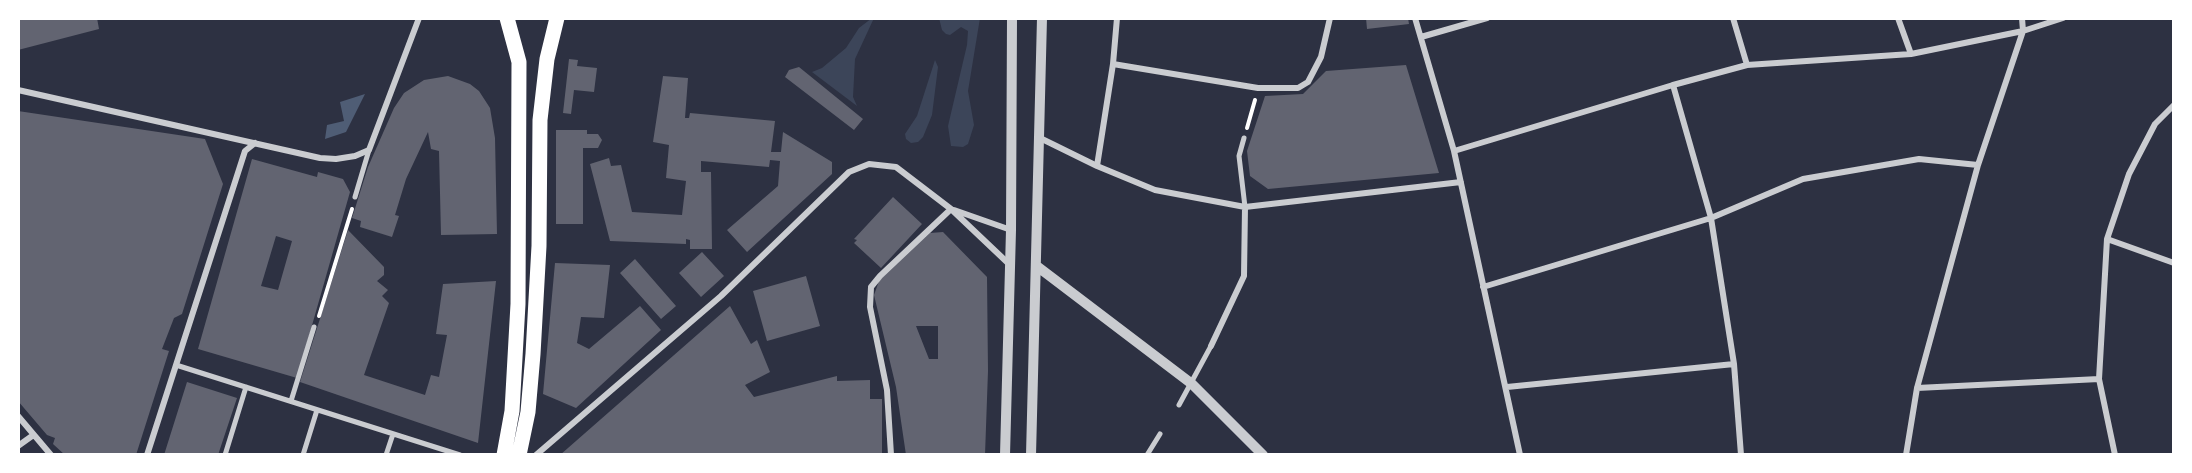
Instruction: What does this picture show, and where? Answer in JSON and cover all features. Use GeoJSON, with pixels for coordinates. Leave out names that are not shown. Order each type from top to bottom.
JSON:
{"type":"FeatureCollection","features":[{"type":"Feature","properties":{"kind":"main road"},"geometry":{"type":"LineString","coordinates":[[504,455],[512,411],[518,304],[519,62],[507,18]]}},
{"type":"Feature","properties":{"kind":"main road"},"geometry":{"type":"LineString","coordinates":[[519,455],[528,412],[533,354],[539,246],[540,120],[546,59],[557,18]]}},
{"type":"Feature","properties":{"kind":"street"},"geometry":{"type":"LineString","coordinates":[[355,197],[369,150],[419,18]]}},
{"type":"Feature","properties":{"kind":"street"},"geometry":{"type":"LineString","coordinates":[[1005,455],[1011,265],[1012,18]]}},
{"type":"Feature","properties":{"kind":"street"},"geometry":{"type":"LineString","coordinates":[[1031,455],[1038,267],[1042,18]]}},
{"type":"Feature","properties":{"kind":"street"},"geometry":{"type":"LineString","coordinates":[[1097,166],[1113,64],[1117,18]]}},
{"type":"Feature","properties":{"kind":"street"},"geometry":{"type":"LineString","coordinates":[[1113,64],[1258,88],[1298,88],[1308,82],[1321,57],[1330,18]]}},
{"type":"Feature","properties":{"kind":"street"},"geometry":{"type":"LineString","coordinates":[[1415,18],[1454,151],[1520,455]]}},
{"type":"Feature","properties":{"kind":"street"},"geometry":{"type":"LineString","coordinates":[[1420,36],[1487,18]]}},
{"type":"Feature","properties":{"kind":"street"},"geometry":{"type":"LineString","coordinates":[[1733,18],[1747,65]]}},
{"type":"Feature","properties":{"kind":"street"},"geometry":{"type":"LineString","coordinates":[[1898,18],[1911,54]]}},
{"type":"Feature","properties":{"kind":"street"},"geometry":{"type":"LineString","coordinates":[[1905,455],[1917,388],[1978,165],[2023,31],[2022,18]]}},
{"type":"Feature","properties":{"kind":"street"},"geometry":{"type":"LineString","coordinates":[[1454,151],[1747,65],[1911,54],[2023,31],[2063,18]]}},
{"type":"Feature","properties":{"kind":"street"},"geometry":{"type":"LineString","coordinates":[[1673,85],[1711,218],[1734,364],[1741,455]]}},
{"type":"Feature","properties":{"kind":"street"},"geometry":{"type":"LineString","coordinates":[[18,90],[336,159],[355,156],[369,150]]}},
{"type":"Feature","properties":{"kind":"street"},"geometry":{"type":"LineString","coordinates":[[2115,455],[2099,379],[2107,239],[2129,174],[2155,124],[2174,105]]}},
{"type":"Feature","properties":{"kind":"street"},"geometry":{"type":"LineString","coordinates":[[1040,138],[1097,166],[1155,190],[1245,207],[1461,182]]}},
{"type":"Feature","properties":{"kind":"street"},"geometry":{"type":"LineString","coordinates":[[1179,405],[1192,384],[1244,276],[1245,207],[1239,156],[1244,138]]}},
{"type":"Feature","properties":{"kind":"street"},"geometry":{"type":"LineString","coordinates":[[147,455],[245,151],[256,143]]}},
{"type":"Feature","properties":{"kind":"street"},"geometry":{"type":"LineString","coordinates":[[1483,287],[1711,218],[1803,179],[1919,159],[1978,165]]}},
{"type":"Feature","properties":{"kind":"street"},"geometry":{"type":"LineString","coordinates":[[536,455],[721,296],[849,172],[869,164],[896,167],[951,209],[1011,265]]}},
{"type":"Feature","properties":{"kind":"street"},"geometry":{"type":"LineString","coordinates":[[951,209],[1011,230]]}},
{"type":"Feature","properties":{"kind":"street"},"geometry":{"type":"LineString","coordinates":[[891,455],[887,390],[870,307],[871,287],[879,276],[951,209]]}},
{"type":"Feature","properties":{"kind":"street"},"geometry":{"type":"LineString","coordinates":[[2107,239],[2174,263]]}},
{"type":"Feature","properties":{"kind":"street"},"geometry":{"type":"LineString","coordinates":[[1038,267],[1192,384],[1263,455]]}},
{"type":"Feature","properties":{"kind":"street"},"geometry":{"type":"LineString","coordinates":[[291,401],[314,327]]}},
{"type":"Feature","properties":{"kind":"street"},"geometry":{"type":"LineString","coordinates":[[1507,387],[1734,364]]}},
{"type":"Feature","properties":{"kind":"street"},"geometry":{"type":"LineString","coordinates":[[176,365],[460,455]]}},
{"type":"Feature","properties":{"kind":"street"},"geometry":{"type":"LineString","coordinates":[[1917,388],[2099,379]]}},
{"type":"Feature","properties":{"kind":"street"},"geometry":{"type":"LineString","coordinates":[[225,455],[246,387]]}},
{"type":"Feature","properties":{"kind":"street"},"geometry":{"type":"LineString","coordinates":[[303,455],[317,410]]}},
{"type":"Feature","properties":{"kind":"street"},"geometry":{"type":"LineString","coordinates":[[18,416],[32,436],[51,455]]}},
{"type":"Feature","properties":{"kind":"street"},"geometry":{"type":"LineString","coordinates":[[386,455],[393,434]]}},
{"type":"Feature","properties":{"kind":"street"},"geometry":{"type":"LineString","coordinates":[[1147,455],[1161,434]]}},
{"type":"Feature","properties":{"kind":"street"},"geometry":{"type":"LineString","coordinates":[[18,446],[32,436]]}},
{"type":"Feature","properties":{"kind":"path"},"geometry":{"type":"LineString","coordinates":[[1244,138],[1258,88]]}},
{"type":"Feature","properties":{"kind":"path"},"geometry":{"type":"LineString","coordinates":[[314,327],[355,197]]}},
{"type":"Feature","properties":{"kind":"shaded area"},"geometry":{"type":"Polygon","coordinates":[[[874,18],[855,59],[853,97],[857,106],[812,72],[822,68],[846,48],[859,28],[874,18]]]}},
{"type":"Feature","properties":{"kind":"shaded area"},"geometry":{"type":"Polygon","coordinates":[[[939,18],[980,18],[968,91],[974,125],[968,144],[963,147],[951,146],[948,126],[967,45],[968,31],[961,27],[950,35],[946,34],[942,30],[939,18]]]}},
{"type":"Feature","properties":{"kind":"shaded area"},"geometry":{"type":"Polygon","coordinates":[[[935,60],[938,67],[932,115],[923,137],[918,142],[911,143],[906,139],[905,134],[917,116],[935,60]]]}},
{"type":"Feature","properties":{"kind":"shaded area"},"geometry":{"type":"Polygon","coordinates":[[[365,94],[346,132],[325,139],[327,125],[344,121],[340,102],[365,94]]]}},
{"type":"Feature","properties":{"kind":"building"},"geometry":{"type":"Polygon","coordinates":[[[18,18],[97,18],[99,29],[18,50],[18,18]]]}},
{"type":"Feature","properties":{"kind":"building"},"geometry":{"type":"Polygon","coordinates":[[[1366,18],[1408,18],[1409,24],[1367,29],[1366,18]]]}},
{"type":"Feature","properties":{"kind":"building"},"geometry":{"type":"Polygon","coordinates":[[[569,59],[578,60],[577,66],[597,68],[594,92],[574,90],[571,114],[563,113],[569,59]]]}},
{"type":"Feature","properties":{"kind":"building"},"geometry":{"type":"Polygon","coordinates":[[[1406,65],[1439,173],[1268,189],[1250,176],[1247,151],[1265,96],[1303,94],[1326,71],[1406,65]]]}},
{"type":"Feature","properties":{"kind":"building"},"geometry":{"type":"Polygon","coordinates":[[[799,67],[863,119],[854,130],[785,77],[789,70],[799,67]]]}},
{"type":"Feature","properties":{"kind":"building"},"geometry":{"type":"Polygon","coordinates":[[[448,76],[470,84],[479,91],[490,108],[495,138],[497,234],[441,235],[439,151],[431,149],[428,132],[406,179],[395,215],[399,216],[392,237],[360,227],[361,221],[352,218],[368,167],[394,108],[404,93],[424,80],[448,76]]]}},
{"type":"Feature","properties":{"kind":"building"},"geometry":{"type":"Polygon","coordinates":[[[663,76],[688,78],[685,118],[689,118],[690,113],[775,121],[771,152],[781,152],[783,132],[832,162],[832,174],[747,252],[727,230],[778,186],[780,161],[770,160],[769,167],[701,161],[701,172],[711,172],[712,249],[690,249],[690,240],[686,239],[686,244],[610,241],[590,164],[609,158],[611,166],[621,165],[632,212],[682,215],[686,181],[666,178],[669,145],[653,142],[663,76]]]}},
{"type":"Feature","properties":{"kind":"building"},"geometry":{"type":"Polygon","coordinates":[[[18,111],[205,139],[223,184],[182,314],[174,318],[162,349],[169,351],[136,455],[65,455],[53,444],[55,438],[47,435],[18,401],[18,111]]]}},
{"type":"Feature","properties":{"kind":"building"},"geometry":{"type":"Polygon","coordinates":[[[556,130],[587,130],[587,134],[598,134],[602,140],[598,148],[583,148],[583,224],[556,224],[556,130]]]}},
{"type":"Feature","properties":{"kind":"building"},"geometry":{"type":"Polygon","coordinates":[[[252,159],[317,177],[318,172],[343,179],[350,192],[297,378],[198,349],[252,159]],[[276,236],[261,286],[278,290],[292,241],[276,236]]]}},
{"type":"Feature","properties":{"kind":"building"},"geometry":{"type":"Polygon","coordinates":[[[893,197],[922,224],[881,268],[854,243],[857,240],[854,239],[893,197]]]}},
{"type":"Feature","properties":{"kind":"building"},"geometry":{"type":"Polygon","coordinates":[[[348,230],[384,267],[384,275],[377,281],[388,290],[382,296],[389,303],[364,375],[425,395],[431,375],[439,377],[447,335],[436,334],[443,284],[496,281],[478,443],[300,382],[348,230]]]}},
{"type":"Feature","properties":{"kind":"building"},"geometry":{"type":"Polygon","coordinates":[[[943,232],[987,277],[988,371],[985,455],[906,455],[896,387],[874,295],[879,281],[930,233],[943,232]],[[916,326],[929,359],[938,359],[938,326],[916,326]]]}},
{"type":"Feature","properties":{"kind":"building"},"geometry":{"type":"Polygon","coordinates":[[[702,252],[724,276],[701,297],[679,273],[702,252]]]}},
{"type":"Feature","properties":{"kind":"building"},"geometry":{"type":"Polygon","coordinates":[[[635,259],[676,306],[661,319],[620,273],[635,259]]]}},
{"type":"Feature","properties":{"kind":"building"},"geometry":{"type":"Polygon","coordinates":[[[555,263],[610,265],[604,318],[581,317],[577,343],[589,349],[640,306],[661,330],[576,408],[543,394],[555,263]]]}},
{"type":"Feature","properties":{"kind":"building"},"geometry":{"type":"Polygon","coordinates":[[[806,276],[820,326],[767,341],[753,291],[806,276]]]}},
{"type":"Feature","properties":{"kind":"building"},"geometry":{"type":"Polygon","coordinates":[[[730,306],[751,344],[757,340],[770,372],[745,385],[754,397],[837,376],[837,381],[870,380],[870,399],[882,399],[882,455],[560,455],[730,306]]]}},
{"type":"Feature","properties":{"kind":"building"},"geometry":{"type":"Polygon","coordinates":[[[187,382],[237,398],[218,455],[164,455],[187,382]]]}}]}
